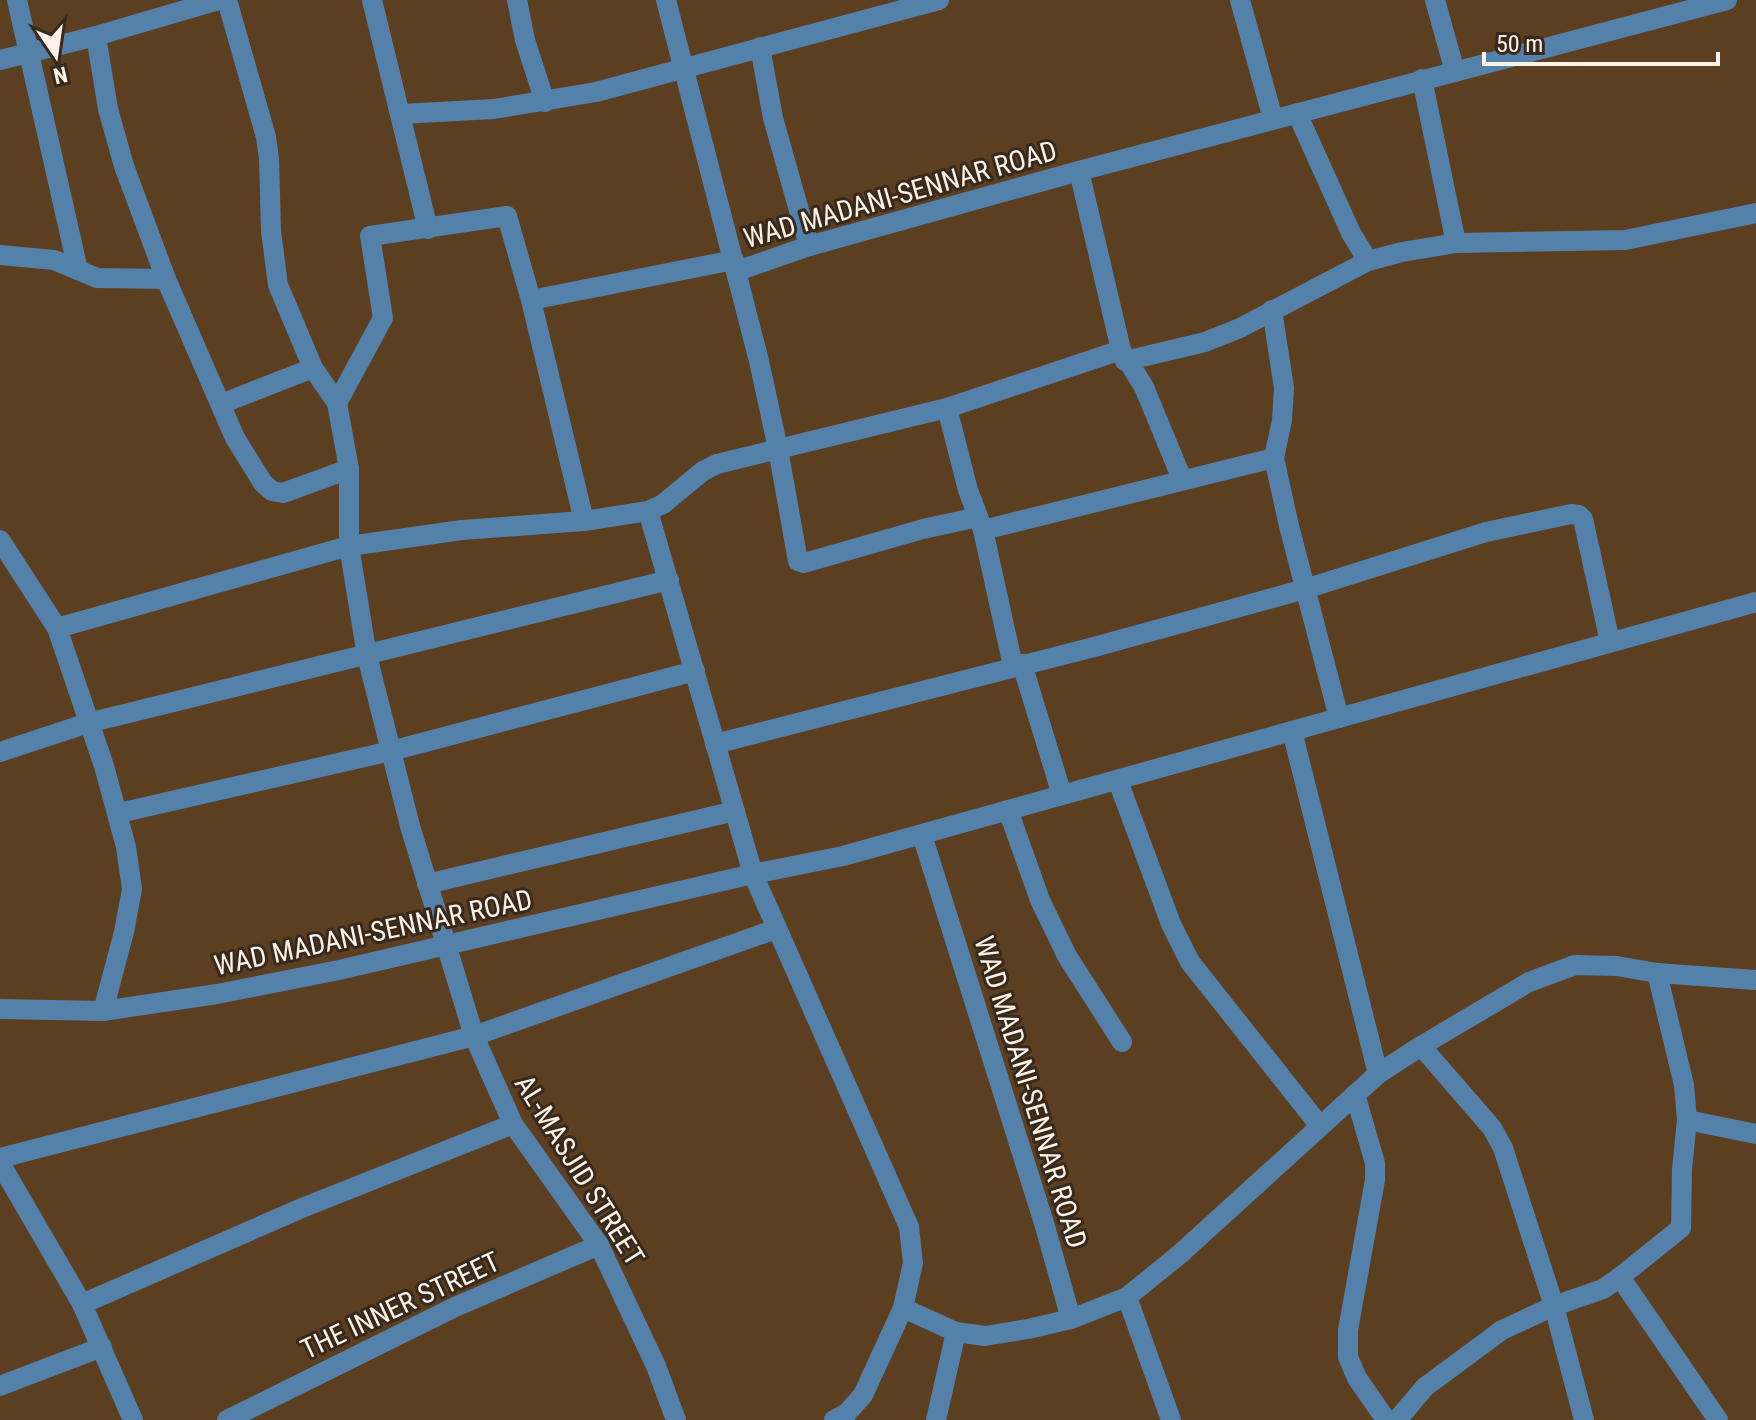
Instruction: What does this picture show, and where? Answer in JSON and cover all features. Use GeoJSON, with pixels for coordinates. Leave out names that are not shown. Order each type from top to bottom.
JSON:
{"type":"FeatureCollection","features":[{"type":"Feature","properties":{"kind":"street"},"geometry":{"type":"LineString","coordinates":[[17,0],[78,270]]}},
{"type":"Feature","properties":{"kind":"street"},"geometry":{"type":"LineString","coordinates":[[0,60],[219,0]]}},
{"type":"Feature","properties":{"kind":"street"},"geometry":{"type":"LineString","coordinates":[[227,0],[266,137],[271,231],[278,285],[313,368],[337,403],[349,469],[349,546]]}},
{"type":"Feature","properties":{"kind":"street"},"geometry":{"type":"LineString","coordinates":[[372,0],[428,229]]}},
{"type":"Feature","properties":{"kind":"street"},"geometry":{"type":"LineString","coordinates":[[517,0],[525,40],[545,102]]}},
{"type":"Feature","properties":{"kind":"street","name":"WAD MADANI-SENNAR ROAD"},"geometry":{"type":"LineString","coordinates":[[666,0],[736,266],[778,449],[798,561],[804,563],[909,533],[980,524],[1274,458]]}},
{"type":"Feature","properties":{"kind":"street"},"geometry":{"type":"LineString","coordinates":[[401,114],[494,109],[545,102],[760,47],[898,4],[939,0]]}},
{"type":"Feature","properties":{"kind":"street"},"geometry":{"type":"LineString","coordinates":[[1240,0],[1273,119]]}},
{"type":"Feature","properties":{"kind":"street"},"geometry":{"type":"LineString","coordinates":[[1435,0],[1455,72]]}},
{"type":"Feature","properties":{"kind":"street","name":"WAD MADANI-SENNAR ROAD"},"geometry":{"type":"LineString","coordinates":[[736,266],[1079,171],[1727,0]]}},
{"type":"Feature","properties":{"kind":"street"},"geometry":{"type":"LineString","coordinates":[[96,36],[108,109],[124,166],[166,279],[235,438],[263,483],[272,491],[283,493],[349,469]]}},
{"type":"Feature","properties":{"kind":"street"},"geometry":{"type":"LineString","coordinates":[[760,47],[773,118],[809,246]]}},
{"type":"Feature","properties":{"kind":"street"},"geometry":{"type":"LineString","coordinates":[[1422,79],[1456,243]]}},
{"type":"Feature","properties":{"kind":"street"},"geometry":{"type":"LineString","coordinates":[[1297,113],[1345,221],[1368,261]]}},
{"type":"Feature","properties":{"kind":"street","name":"WAD MADANI-SENNAR ROAD"},"geometry":{"type":"LineString","coordinates":[[1079,171],[1123,356],[1144,387],[1182,479]]}},
{"type":"Feature","properties":{"kind":"street"},"geometry":{"type":"LineString","coordinates":[[57,628],[349,546],[462,530],[584,521],[648,511],[663,504],[703,471],[717,464],[947,408],[1123,356],[1205,342],[1240,328],[1368,261],[1456,243],[1625,240],[1756,213]]}},
{"type":"Feature","properties":{"kind":"street"},"geometry":{"type":"LineString","coordinates":[[337,403],[383,318],[370,236],[507,216],[531,300],[584,521]]}},
{"type":"Feature","properties":{"kind":"street"},"geometry":{"type":"LineString","coordinates":[[0,255],[54,260],[97,278],[166,279]]}},
{"type":"Feature","properties":{"kind":"street"},"geometry":{"type":"LineString","coordinates":[[531,300],[736,266]]}},
{"type":"Feature","properties":{"kind":"street"},"geometry":{"type":"LineString","coordinates":[[1272,310],[1284,388],[1282,420],[1274,458],[1339,718]]}},
{"type":"Feature","properties":{"kind":"street"},"geometry":{"type":"LineString","coordinates":[[221,404],[313,368]]}},
{"type":"Feature","properties":{"kind":"street"},"geometry":{"type":"LineString","coordinates":[[947,408],[1018,665],[1062,795]]}},
{"type":"Feature","properties":{"kind":"street"},"geometry":{"type":"LineString","coordinates":[[648,511],[753,874],[909,1227],[913,1263],[903,1308],[863,1395],[847,1413],[834,1420]]}},
{"type":"Feature","properties":{"kind":"street"},"geometry":{"type":"LineString","coordinates":[[715,744],[1305,589],[1486,532],[1571,514],[1583,519],[1610,642]]}},
{"type":"Feature","properties":{"kind":"street"},"geometry":{"type":"LineString","coordinates":[[0,540],[57,628],[119,813],[132,889],[103,1011]]}},
{"type":"Feature","properties":{"kind":"street","name":"AL-MASJID STREET"},"geometry":{"type":"LineString","coordinates":[[349,546],[367,656],[391,751],[427,884],[474,1036],[513,1124],[599,1245],[656,1366],[676,1420]]}},
{"type":"Feature","properties":{"kind":"street"},"geometry":{"type":"LineString","coordinates":[[0,752],[88,723],[669,580]]}},
{"type":"Feature","properties":{"kind":"street","name":"WAD MADANI-SENNAR ROAD"},"geometry":{"type":"LineString","coordinates":[[0,1009],[103,1011],[217,994],[446,946],[843,856],[1610,642],[1755,605]]}},
{"type":"Feature","properties":{"kind":"street"},"geometry":{"type":"LineString","coordinates":[[119,813],[391,751],[695,671]]}},
{"type":"Feature","properties":{"kind":"street"},"geometry":{"type":"LineString","coordinates":[[1292,731],[1378,1074]]}},
{"type":"Feature","properties":{"kind":"street"},"geometry":{"type":"LineString","coordinates":[[1118,781],[1171,924],[1190,962],[1320,1126]]}},
{"type":"Feature","properties":{"kind":"street"},"geometry":{"type":"LineString","coordinates":[[1008,810],[1046,914],[1067,956],[1122,1042]]}},
{"type":"Feature","properties":{"kind":"street"},"geometry":{"type":"LineString","coordinates":[[427,884],[735,811]]}},
{"type":"Feature","properties":{"kind":"street","name":"WAD MADANI-SENNAR ROAD"},"geometry":{"type":"LineString","coordinates":[[922,835],[1044,1223],[1071,1319]]}},
{"type":"Feature","properties":{"kind":"street"},"geometry":{"type":"LineString","coordinates":[[133,1420],[82,1304],[0,1160],[474,1036],[776,929]]}},
{"type":"Feature","properties":{"kind":"street"},"geometry":{"type":"LineString","coordinates":[[903,1308],[956,1332],[985,1336],[1071,1319],[1127,1297],[1201,1235],[1378,1074],[1529,982],[1575,965],[1617,966],[1657,973],[1756,980]]}},
{"type":"Feature","properties":{"kind":"street"},"geometry":{"type":"LineString","coordinates":[[1397,1420],[1425,1387],[1502,1330],[1554,1306],[1603,1289],[1681,1228],[1687,1120],[1684,1085],[1657,973]]}},
{"type":"Feature","properties":{"kind":"street"},"geometry":{"type":"LineString","coordinates":[[1421,1046],[1492,1128],[1503,1148],[1554,1306],[1584,1420]]}},
{"type":"Feature","properties":{"kind":"street"},"geometry":{"type":"LineString","coordinates":[[1355,1094],[1375,1163],[1375,1180],[1348,1330],[1348,1357],[1357,1378],[1386,1420]]}},
{"type":"Feature","properties":{"kind":"street"},"geometry":{"type":"LineString","coordinates":[[1687,1120],[1756,1134]]}},
{"type":"Feature","properties":{"kind":"street"},"geometry":{"type":"LineString","coordinates":[[82,1304],[302,1208],[513,1124]]}},
{"type":"Feature","properties":{"kind":"street","name":"THE INNER STREET"},"geometry":{"type":"LineString","coordinates":[[227,1420],[455,1307],[599,1245]]}},
{"type":"Feature","properties":{"kind":"street"},"geometry":{"type":"LineString","coordinates":[[1620,1277],[1718,1420]]}},
{"type":"Feature","properties":{"kind":"street"},"geometry":{"type":"LineString","coordinates":[[1127,1297],[1171,1420]]}},
{"type":"Feature","properties":{"kind":"street"},"geometry":{"type":"LineString","coordinates":[[936,1420],[956,1332]]}},
{"type":"Feature","properties":{"kind":"street"},"geometry":{"type":"LineString","coordinates":[[0,1386],[102,1347]]}}]}
